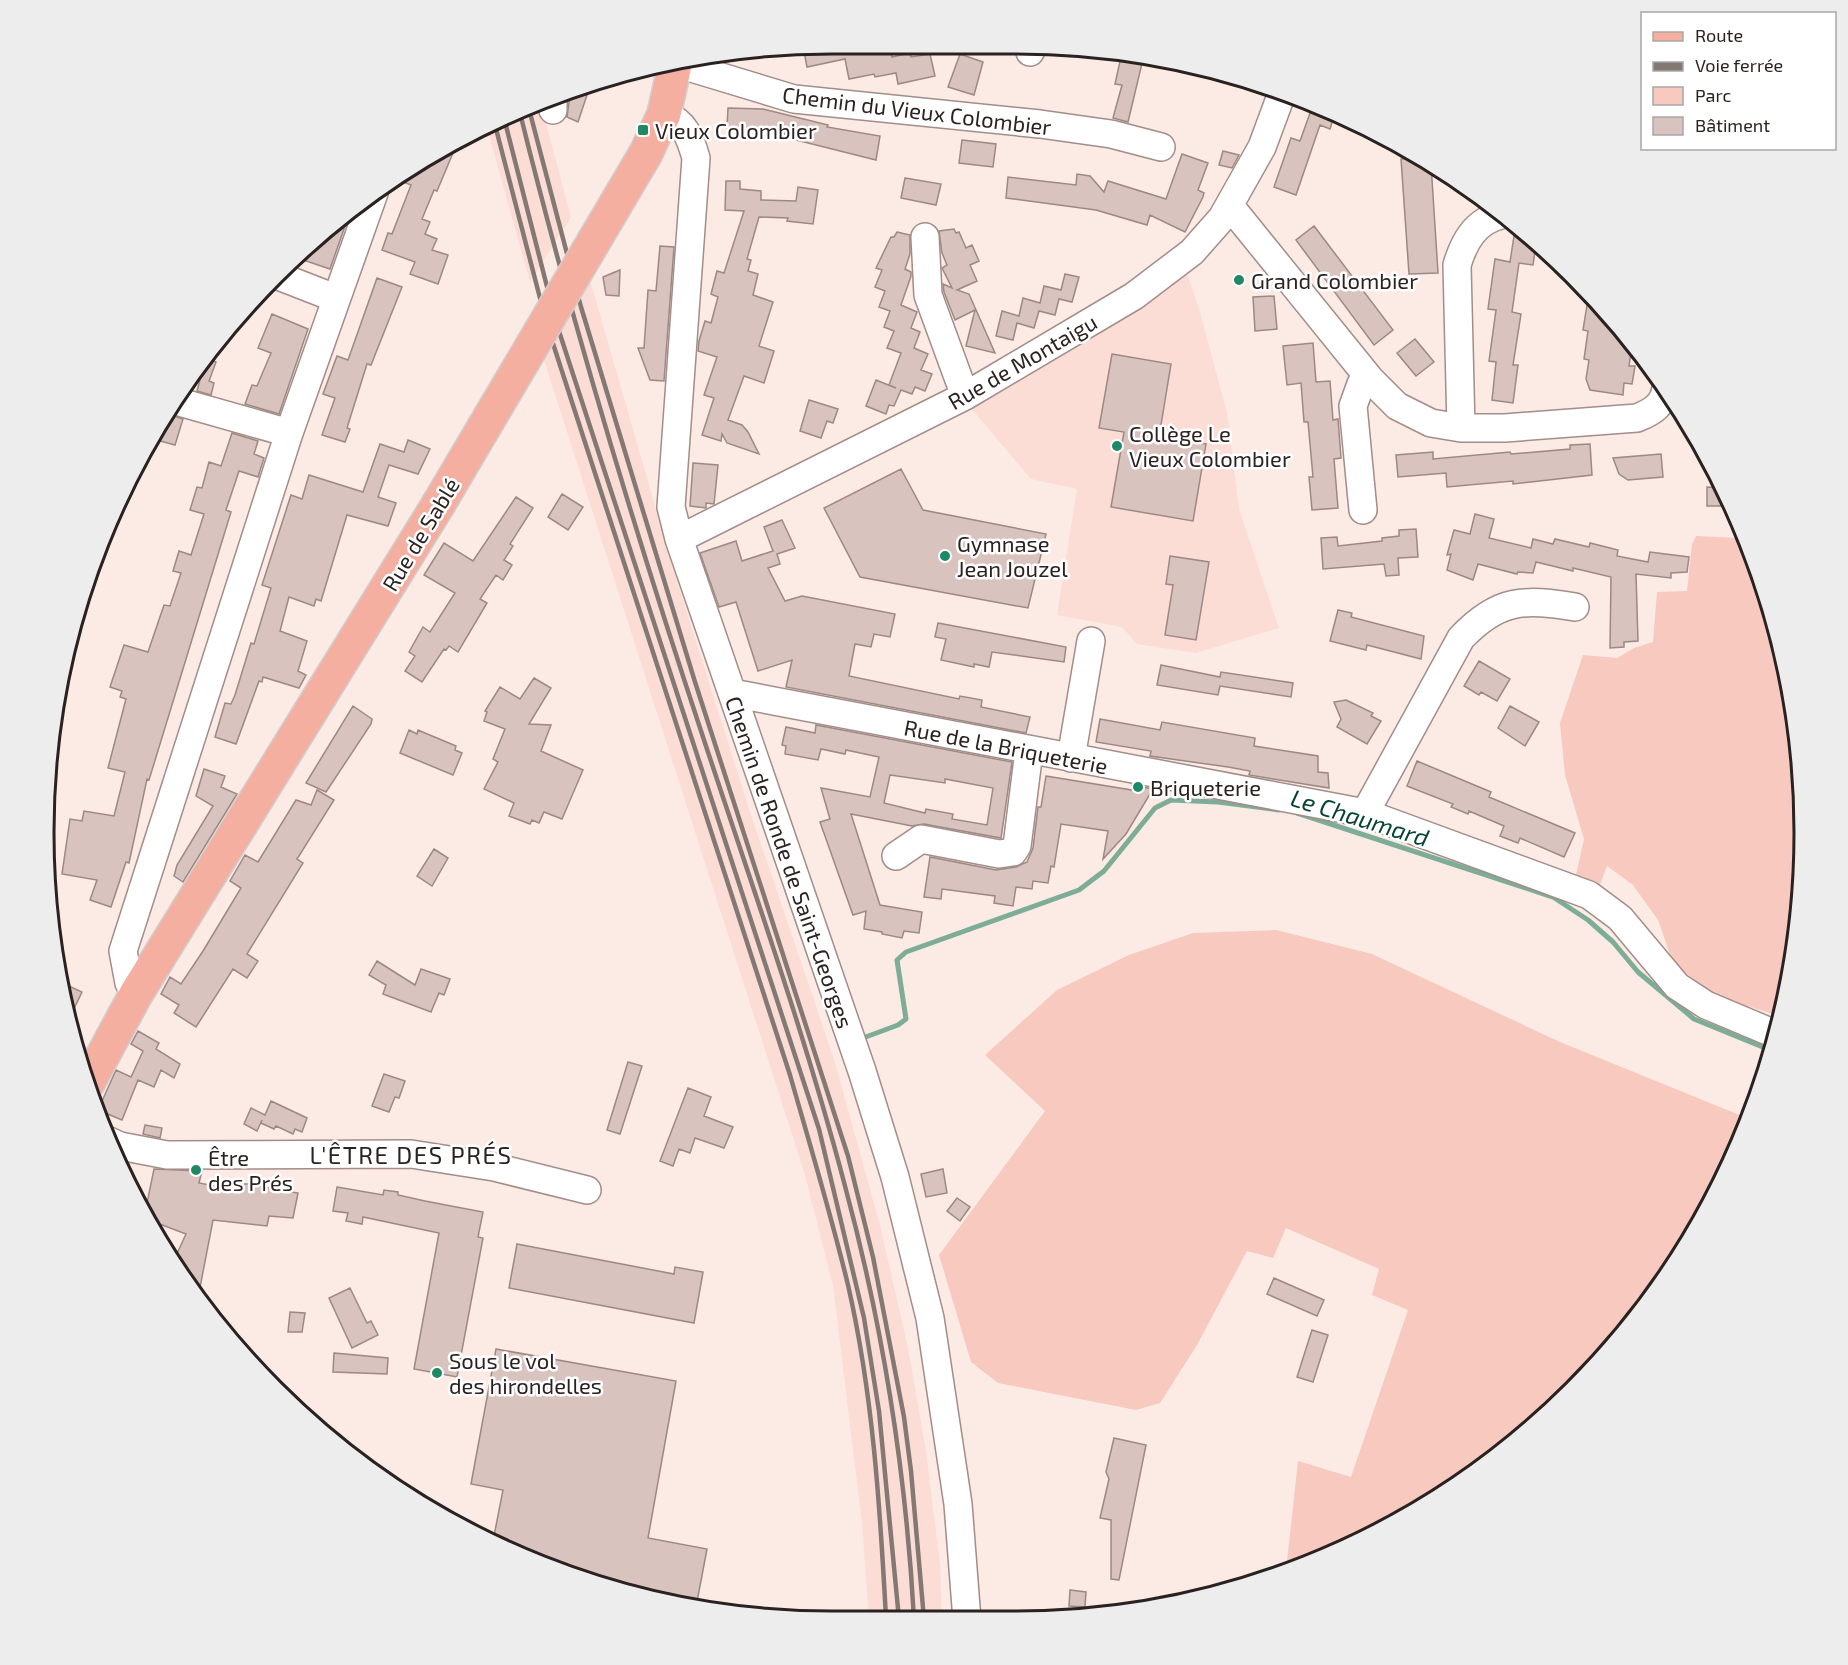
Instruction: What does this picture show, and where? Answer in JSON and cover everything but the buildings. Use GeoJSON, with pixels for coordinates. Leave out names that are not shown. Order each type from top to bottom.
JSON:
{"type":"FeatureCollection","features":[{"type":"Feature","properties":{"kind":"main road","name":"Rue de Sablé"},"geometry":{"type":"LineString","coordinates":[[93,1075],[136,994],[438,505],[646,153],[664,114],[674,71]]}},
{"type":"Feature","properties":{"kind":"street","name":"Chemin du Vieux Colombier"},"geometry":{"type":"LineString","coordinates":[[692,67],[794,99],[1040,124],[1111,134],[1161,147]]}},
{"type":"Feature","properties":{"kind":"street","name":"Rue de Montaigu"},"geometry":{"type":"LineString","coordinates":[[679,539],[964,396],[1134,296],[1192,252],[1230,206],[1262,147],[1279,100]]}},
{"type":"Feature","properties":{"kind":"street","name":"Chemin de Ronde de Saint-Georges"},"geometry":{"type":"LineString","coordinates":[[664,114],[676,118],[685,127],[696,158],[671,507],[679,539],[862,1071],[898,1188],[930,1318],[958,1504],[966,1611]]}},
{"type":"Feature","properties":{"kind":"street"},"geometry":{"type":"LineString","coordinates":[[1230,206],[1370,379],[1397,406],[1431,423],[1461,428],[1505,428],[1637,418],[1653,411],[1663,400]]}},
{"type":"Feature","properties":{"kind":"street"},"geometry":{"type":"LineString","coordinates":[[136,994],[129,983],[123,951],[290,434],[335,298],[368,208]]}},
{"type":"Feature","properties":{"kind":"street"},"geometry":{"type":"LineString","coordinates":[[1461,428],[1457,266],[1463,244],[1476,227],[1494,219]]}},
{"type":"Feature","properties":{"kind":"street"},"geometry":{"type":"LineString","coordinates":[[925,237],[928,295],[964,396]]}},
{"type":"Feature","properties":{"kind":"street"},"geometry":{"type":"LineString","coordinates":[[285,279],[335,298]]}},
{"type":"Feature","properties":{"kind":"street"},"geometry":{"type":"LineString","coordinates":[[1363,510],[1353,406],[1361,384],[1370,379]]}},
{"type":"Feature","properties":{"kind":"street"},"geometry":{"type":"LineString","coordinates":[[183,403],[290,434]]}},
{"type":"Feature","properties":{"kind":"street"},"geometry":{"type":"LineString","coordinates":[[1365,813],[1461,638],[1479,619],[1504,605],[1542,602],[1575,607]]}},
{"type":"Feature","properties":{"kind":"street"},"geometry":{"type":"LineString","coordinates":[[1071,758],[1091,641]]}},
{"type":"Feature","properties":{"kind":"street","name":"Rue de la Briqueterie"},"geometry":{"type":"LineString","coordinates":[[732,693],[1365,813],[1588,895],[1620,918],[1677,986],[1706,1005],[1768,1031]]}},
{"type":"Feature","properties":{"kind":"street"},"geometry":{"type":"LineString","coordinates":[[896,856],[921,839],[999,854],[1013,852],[1017,846],[1029,751]]}},
{"type":"Feature","properties":{"kind":"street"},"geometry":{"type":"LineString","coordinates":[[120,1146],[167,1155],[411,1154],[494,1167],[587,1190]]}},
{"type":"Feature","properties":{"kind":"shaded area"},"geometry":{"type":"Polygon","coordinates":[[[542,110],[571,217],[530,282],[489,134],[542,110]]]}},
{"type":"Feature","properties":{"kind":"shaded area","name":"Collège Le Vieux Colombier"},"geometry":{"type":"Polygon","coordinates":[[[1187,274],[1200,312],[1227,413],[1239,509],[1279,628],[1196,653],[1137,644],[1122,627],[1057,615],[1077,489],[1031,479],[970,407],[1150,299],[1187,274]]]}},
{"type":"Feature","properties":{"kind":"shaded area"},"geometry":{"type":"Polygon","coordinates":[[[590,280],[675,575],[750,812],[834,1059],[880,1225],[908,1348],[926,1451],[940,1564],[942,1611],[868,1611],[862,1523],[833,1286],[805,1175],[543,357],[590,280]]]}},
{"type":"Feature","properties":{"kind":"green space"},"geometry":{"type":"Polygon","coordinates":[[[1696,536],[1736,538],[1753,582],[1767,631],[1779,681],[1787,731],[1794,832],[1792,883],[1787,934],[1772,1014],[1715,996],[1673,963],[1658,920],[1633,885],[1607,866],[1599,887],[1575,879],[1584,839],[1565,775],[1560,723],[1583,655],[1617,658],[1634,648],[1653,642],[1657,592],[1687,591],[1692,544],[1696,536]]]}},
{"type":"Feature","properties":{"kind":"green space"},"geometry":{"type":"Polygon","coordinates":[[[1276,930],[1372,954],[1560,1042],[1741,1115],[1714,1177],[1663,1265],[1601,1346],[1566,1383],[1529,1418],[1448,1480],[1360,1531],[1287,1562],[1298,1461],[1351,1477],[1408,1310],[1372,1295],[1379,1269],[1286,1228],[1273,1258],[1247,1251],[1197,1345],[1160,1403],[1136,1410],[998,1383],[971,1362],[939,1255],[1045,1111],[985,1055],[1057,990],[1129,955],[1193,933],[1276,930]]]}},
{"type":"Feature","properties":{"kind":"waterway","name":"Le Chaumard"},"geometry":{"type":"LineString","coordinates":[[863,1038],[898,1025],[906,1019],[897,960],[906,952],[1079,890],[1104,871],[1155,808],[1171,800],[1218,802],[1279,810]]}},
{"type":"Feature","properties":{"kind":"waterway","name":"Le Chaumard"},"geometry":{"type":"LineString","coordinates":[[1297,813],[1553,897],[1588,920],[1613,942],[1638,972],[1694,1019],[1763,1047]]}},
{"type":"Feature","properties":{"kind":"railway"},"geometry":{"type":"LineString","coordinates":[[531,115],[581,307],[695,682],[848,1156],[873,1257],[904,1417],[923,1611]]}},
{"type":"Feature","properties":{"kind":"railway"},"geometry":{"type":"LineString","coordinates":[[522,119],[561,270],[629,505],[795,1016],[859,1239],[881,1346],[899,1455],[913,1611]]}},
{"type":"Feature","properties":{"kind":"railway"},"geometry":{"type":"LineString","coordinates":[[506,126],[556,322],[819,1129],[864,1318],[879,1411],[898,1611]]}},
{"type":"Feature","properties":{"kind":"railway"},"geometry":{"type":"LineString","coordinates":[[496,130],[547,325],[790,1075],[835,1232],[864,1367],[878,1493],[886,1611]]}},
{"type":"Feature","properties":{"kind":"place","name":"Vieux Colombier"},"geometry":{"type":"Point","coordinates":[643,130]}},
{"type":"Feature","properties":{"kind":"place","name":"Grand Colombier"},"geometry":{"type":"Point","coordinates":[1239,280]}},
{"type":"Feature","properties":{"kind":"place","name":"Collège Le Vieux Colombier"},"geometry":{"type":"Point","coordinates":[1117,446]}},
{"type":"Feature","properties":{"kind":"place","name":"Gymnase Jean Jouzel"},"geometry":{"type":"Point","coordinates":[945,556]}},
{"type":"Feature","properties":{"kind":"place","name":"Briqueterie"},"geometry":{"type":"Point","coordinates":[1138,787]}},
{"type":"Feature","properties":{"kind":"place","name":"Être des Prés"},"geometry":{"type":"Point","coordinates":[196,1170]}},
{"type":"Feature","properties":{"kind":"place","name":"Sous le vol des hirondelles"},"geometry":{"type":"Point","coordinates":[437,1373]}},
{"type":"Feature","properties":{"kind":"district","name":"L'ÊTRE DES PRÉS"},"geometry":{"type":"Point","coordinates":[411,1154]}}]}
